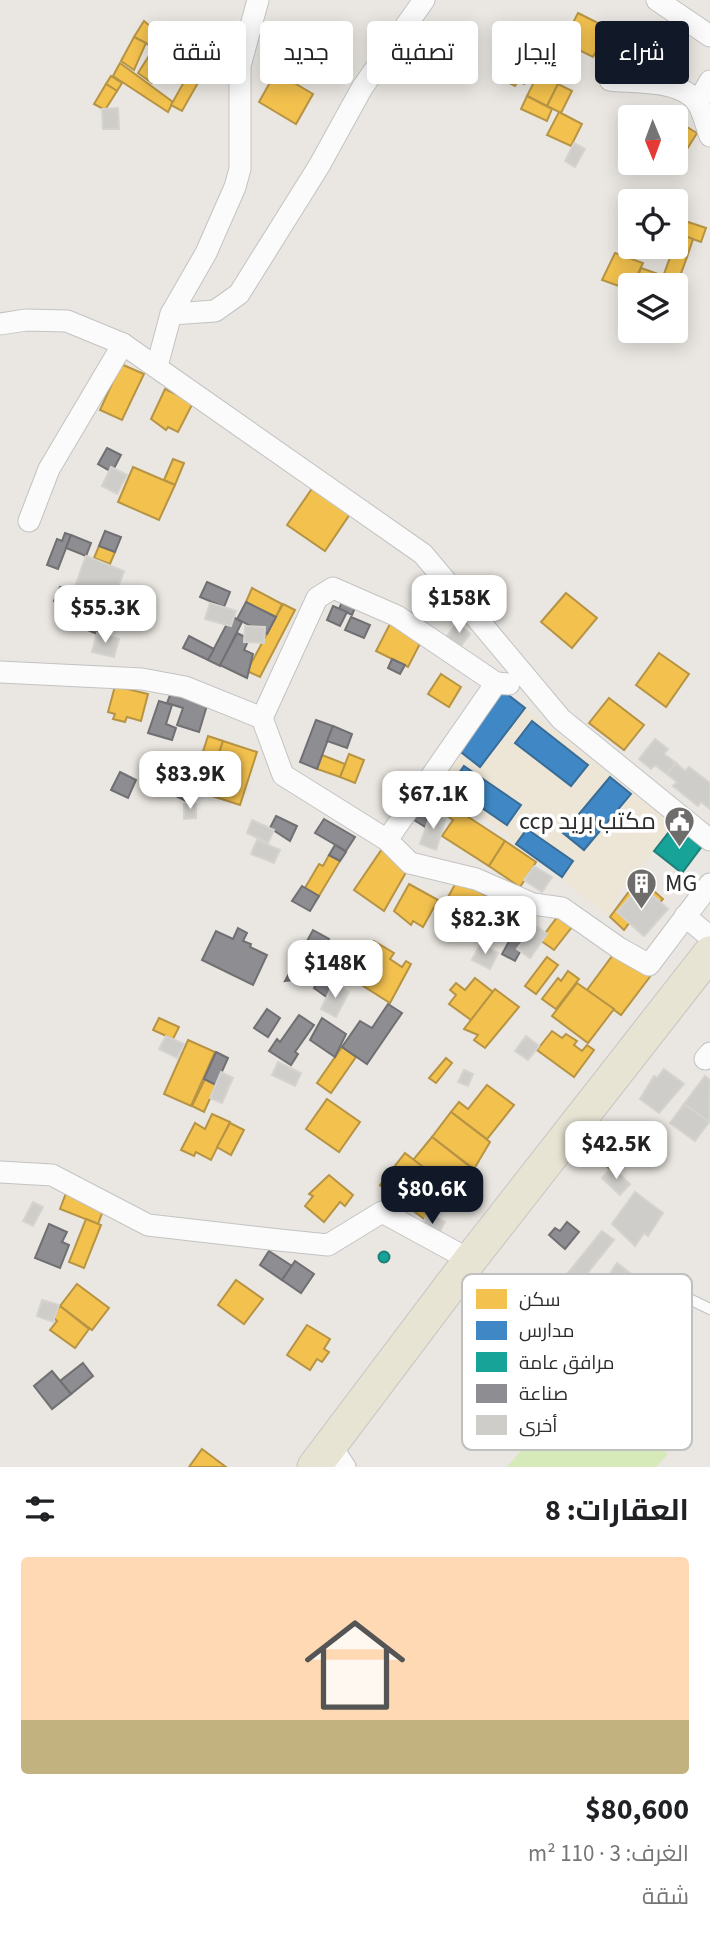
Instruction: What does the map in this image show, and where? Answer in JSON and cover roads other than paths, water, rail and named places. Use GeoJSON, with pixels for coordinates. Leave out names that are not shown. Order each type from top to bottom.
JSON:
{"type":"FeatureCollection","features":[{"type":"Feature","properties":{"kind":"main road"},"geometry":{"type":"LineString","coordinates":[[330,1460],[470,1260],[710,953]]}},
{"type":"Feature","properties":{"kind":"street"},"geometry":{"type":"LineString","coordinates":[[156,366],[171,314],[206,253],[236,187],[240,169],[240,66],[258,0]]}},
{"type":"Feature","properties":{"kind":"street"},"geometry":{"type":"LineString","coordinates":[[171,314],[215,311],[239,294],[320,166],[362,88],[424,0]]}},
{"type":"Feature","properties":{"kind":"street"},"geometry":{"type":"LineString","coordinates":[[657,0],[710,36]]}},
{"type":"Feature","properties":{"kind":"street"},"geometry":{"type":"LineString","coordinates":[[698,102],[710,81]]}},
{"type":"Feature","properties":{"kind":"street"},"geometry":{"type":"LineString","coordinates":[[649,84],[668,86],[685,92],[698,102],[710,136]]}},
{"type":"Feature","properties":{"kind":"street"},"geometry":{"type":"LineString","coordinates":[[0,324],[26,320],[67,321],[123,344],[423,554],[561,719],[710,840]]}},
{"type":"Feature","properties":{"kind":"street"},"geometry":{"type":"LineString","coordinates":[[29,521],[49,469],[123,344]]}},
{"type":"Feature","properties":{"kind":"street"},"geometry":{"type":"LineString","coordinates":[[532,686],[496,683],[397,615],[333,588],[317,597],[261,718],[283,775],[387,840],[410,863],[476,879],[533,904],[562,908],[619,948],[649,965],[710,884]]}},
{"type":"Feature","properties":{"kind":"street"},"geometry":{"type":"LineString","coordinates":[[0,672],[142,679],[185,687],[261,718]]}},
{"type":"Feature","properties":{"kind":"street"},"geometry":{"type":"LineString","coordinates":[[387,840],[496,683]]}},
{"type":"Feature","properties":{"kind":"street"},"geometry":{"type":"LineString","coordinates":[[685,916],[710,937]]}},
{"type":"Feature","properties":{"kind":"street"},"geometry":{"type":"LineString","coordinates":[[0,1172],[52,1175],[148,1226],[279,1240],[328,1245],[382,1212],[470,1260]]}},
{"type":"Feature","properties":{"kind":"lane"},"geometry":{"type":"LineString","coordinates":[[692,1300],[710,1308]]}},
{"type":"Feature","properties":{"kind":"place","name":"ccp مكتب بريد"},"geometry":{"type":"Point","coordinates":[679,848]}},
{"type":"Feature","properties":{"kind":"place","name":"MG"},"geometry":{"type":"Point","coordinates":[642,910]}}]}
